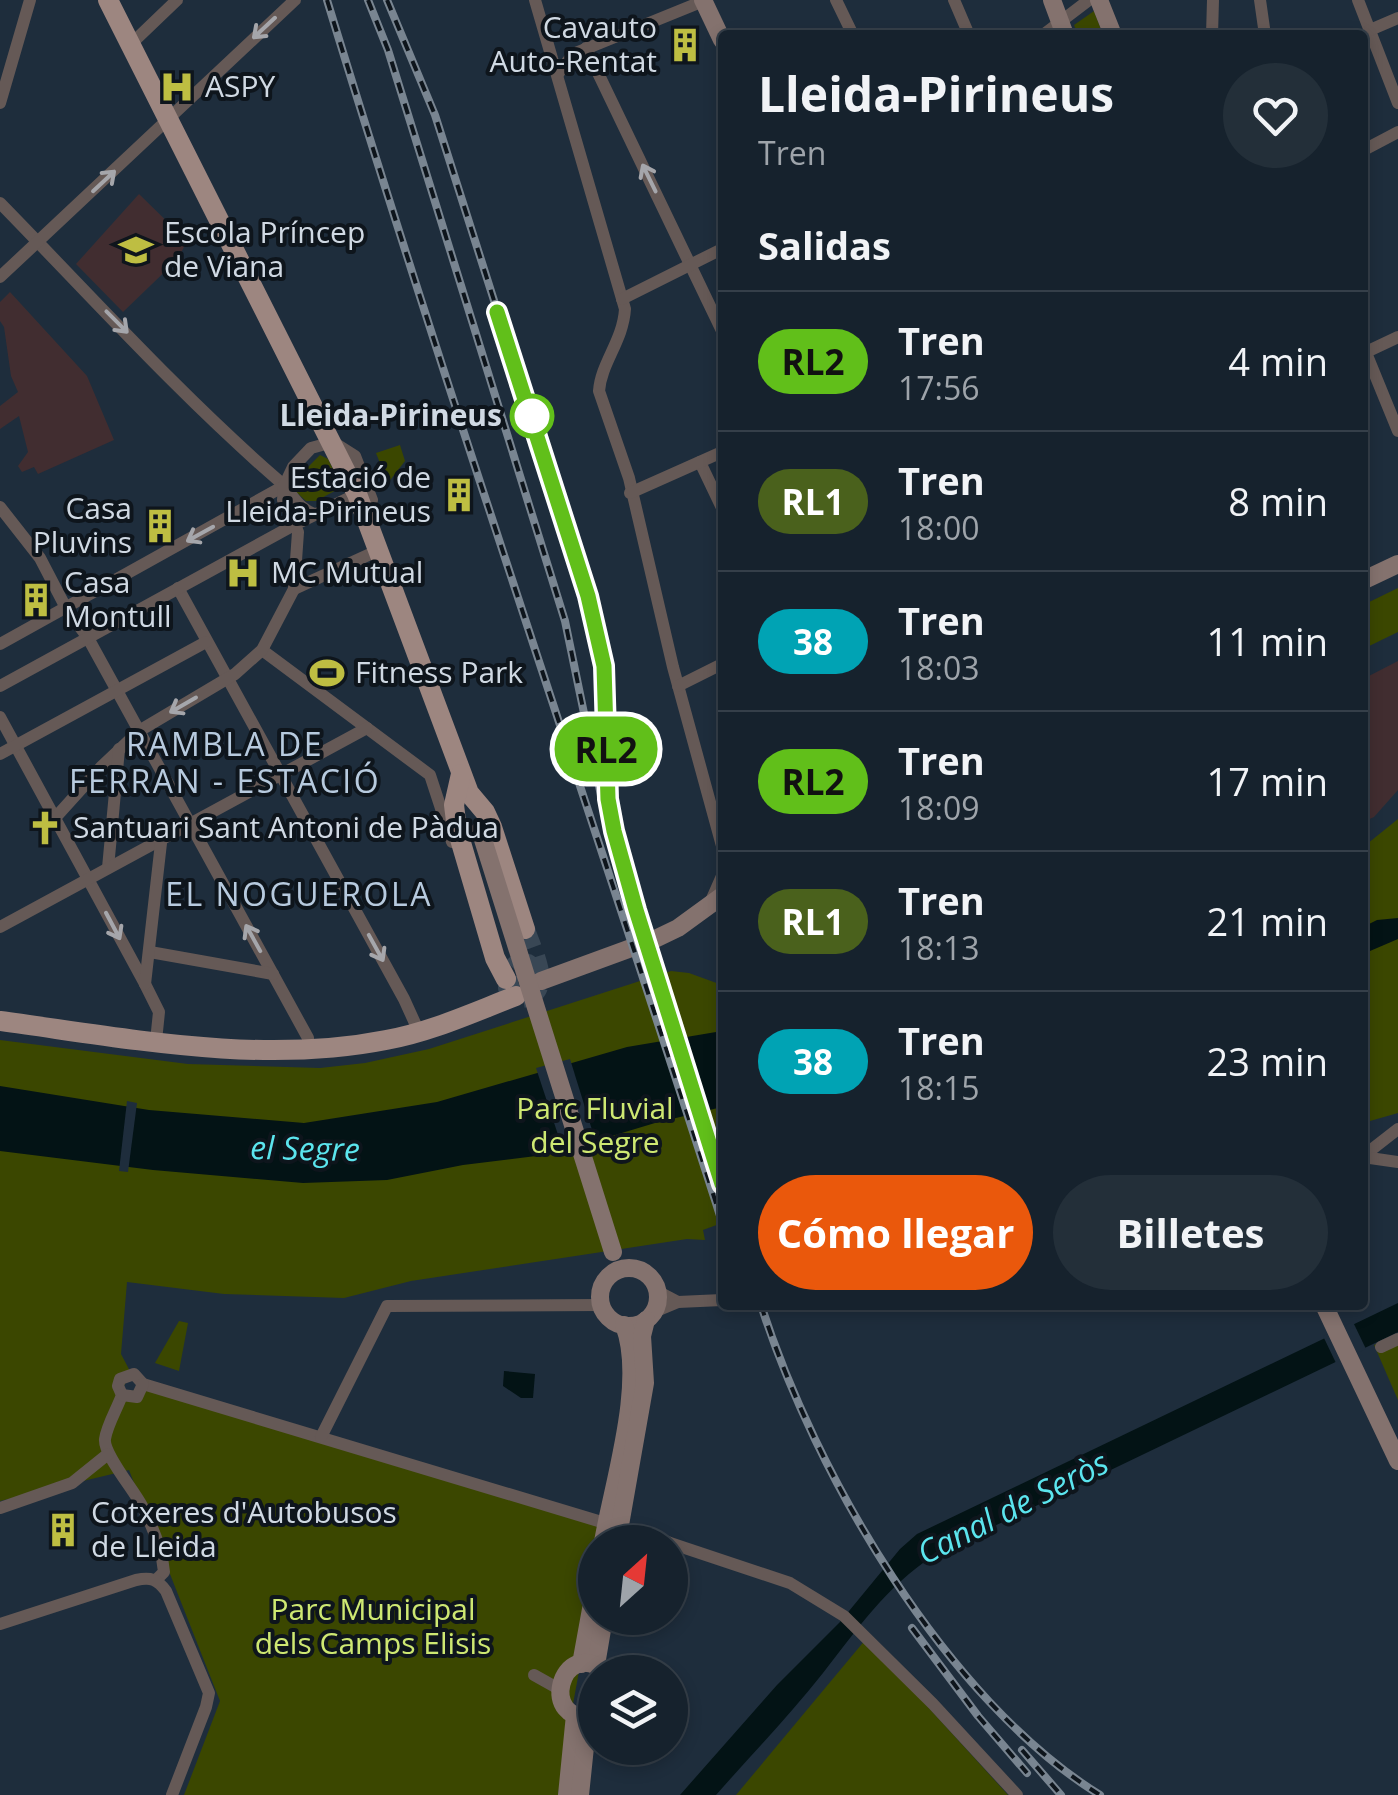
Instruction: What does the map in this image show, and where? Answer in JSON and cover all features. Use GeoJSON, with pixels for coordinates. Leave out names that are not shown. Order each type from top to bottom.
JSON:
{"type":"FeatureCollection","features":[{"type":"Feature","properties":{"kind":"main road"},"geometry":{"type":"LineString","coordinates":[[108,0],[362,496],[476,817],[616,1261],[600,1293],[601,1305],[610,1319],[624,1325],[650,1316]]}},
{"type":"Feature","properties":{"kind":"main road"},"geometry":{"type":"LineString","coordinates":[[704,0],[718,31]]}},
{"type":"Feature","properties":{"kind":"main road"},"geometry":{"type":"LineString","coordinates":[[1052,0],[1063,28]]}},
{"type":"Feature","properties":{"kind":"main road"},"geometry":{"type":"LineString","coordinates":[[1099,0],[1111,30]]}},
{"type":"Feature","properties":{"kind":"main road"},"geometry":{"type":"LineString","coordinates":[[1368,578],[1398,564]]}},
{"type":"Feature","properties":{"kind":"main road"},"geometry":{"type":"LineString","coordinates":[[465,784],[492,827],[524,928]]}},
{"type":"Feature","properties":{"kind":"main road"},"geometry":{"type":"LineString","coordinates":[[0,1008],[234,1049],[299,1049],[353,1046],[417,1026],[509,986],[495,958],[457,829],[454,805],[465,784]]}},
{"type":"Feature","properties":{"kind":"main road"},"geometry":{"type":"LineString","coordinates":[[541,981],[653,940],[711,904]]}},
{"type":"Feature","properties":{"kind":"main road"},"geometry":{"type":"LineString","coordinates":[[0,1021],[234,1038],[308,1038],[417,1026]]}},
{"type":"Feature","properties":{"kind":"main road"},"geometry":{"type":"LineString","coordinates":[[616,1261],[648,1275],[657,1291],[642,1336],[644,1383],[616,1525]]}},
{"type":"Feature","properties":{"kind":"main road"},"geometry":{"type":"LineString","coordinates":[[1326,1310],[1398,1461]]}},
{"type":"Feature","properties":{"kind":"main road"},"geometry":{"type":"LineString","coordinates":[[615,1525],[631,1381],[629,1340],[624,1325]]}},
{"type":"Feature","properties":{"kind":"main road"},"geometry":{"type":"LineString","coordinates":[[578,1669],[567,1671],[561,1683],[561,1701],[578,1711]]}},
{"type":"Feature","properties":{"kind":"main road"},"geometry":{"type":"LineString","coordinates":[[568,1795],[578,1751]]}},
{"type":"Feature","properties":{"kind":"main road"},"geometry":{"type":"LineString","coordinates":[[580,1795],[582,1765]]}},
{"type":"Feature","properties":{"kind":"street"},"geometry":{"type":"LineString","coordinates":[[0,103],[30,0]]}},
{"type":"Feature","properties":{"kind":"street"},"geometry":{"type":"LineString","coordinates":[[130,45],[177,0]]}},
{"type":"Feature","properties":{"kind":"street"},"geometry":{"type":"LineString","coordinates":[[2,273],[39,243],[295,0]]}},
{"type":"Feature","properties":{"kind":"street"},"geometry":{"type":"LineString","coordinates":[[535,0],[622,299],[622,333],[599,388],[629,478],[678,686],[718,831]]}},
{"type":"Feature","properties":{"kind":"street"},"geometry":{"type":"LineString","coordinates":[[558,74],[580,51],[704,0]]}},
{"type":"Feature","properties":{"kind":"street"},"geometry":{"type":"LineString","coordinates":[[836,0],[851,30]]}},
{"type":"Feature","properties":{"kind":"street"},"geometry":{"type":"LineString","coordinates":[[954,0],[967,30]]}},
{"type":"Feature","properties":{"kind":"street"},"geometry":{"type":"LineString","coordinates":[[1063,28],[1089,0]]}},
{"type":"Feature","properties":{"kind":"street"},"geometry":{"type":"LineString","coordinates":[[1212,30],[1213,0]]}},
{"type":"Feature","properties":{"kind":"street"},"geometry":{"type":"LineString","coordinates":[[1260,0],[1265,30]]}},
{"type":"Feature","properties":{"kind":"street"},"geometry":{"type":"LineString","coordinates":[[1358,0],[1398,103]]}},
{"type":"Feature","properties":{"kind":"street"},"geometry":{"type":"LineString","coordinates":[[1370,30],[1398,18]]}},
{"type":"Feature","properties":{"kind":"street"},"geometry":{"type":"LineString","coordinates":[[550,46],[580,51]]}},
{"type":"Feature","properties":{"kind":"street"},"geometry":{"type":"LineString","coordinates":[[580,51],[718,321]]}},
{"type":"Feature","properties":{"kind":"street"},"geometry":{"type":"LineString","coordinates":[[1368,148],[1398,132]]}},
{"type":"Feature","properties":{"kind":"street"},"geometry":{"type":"LineString","coordinates":[[0,203],[284,486],[295,504],[316,516]]}},
{"type":"Feature","properties":{"kind":"street"},"geometry":{"type":"LineString","coordinates":[[622,299],[718,251]]}},
{"type":"Feature","properties":{"kind":"street"},"geometry":{"type":"LineString","coordinates":[[1368,348],[1398,337]]}},
{"type":"Feature","properties":{"kind":"street"},"geometry":{"type":"LineString","coordinates":[[1368,360],[1398,431]]}},
{"type":"Feature","properties":{"kind":"street"},"geometry":{"type":"LineString","coordinates":[[0,644],[276,493],[284,486],[316,429],[315,406]]}},
{"type":"Feature","properties":{"kind":"street"},"geometry":{"type":"LineString","coordinates":[[299,461],[315,445],[333,442]]}},
{"type":"Feature","properties":{"kind":"street"},"geometry":{"type":"LineString","coordinates":[[630,493],[718,454]]}},
{"type":"Feature","properties":{"kind":"street"},"geometry":{"type":"LineString","coordinates":[[700,462],[718,500]]}},
{"type":"Feature","properties":{"kind":"street"},"geometry":{"type":"LineString","coordinates":[[55,818],[139,731],[228,679],[262,650],[294,589],[298,532],[284,500],[284,486]]}},
{"type":"Feature","properties":{"kind":"street"},"geometry":{"type":"LineString","coordinates":[[0,686],[294,525],[362,496]]}},
{"type":"Feature","properties":{"kind":"street"},"geometry":{"type":"LineString","coordinates":[[0,507],[40,558],[66,608],[88,638],[308,1038]]}},
{"type":"Feature","properties":{"kind":"street"},"geometry":{"type":"LineString","coordinates":[[294,589],[380,550]]}},
{"type":"Feature","properties":{"kind":"street"},"geometry":{"type":"LineString","coordinates":[[178,588],[417,1026]]}},
{"type":"Feature","properties":{"kind":"street"},"geometry":{"type":"LineString","coordinates":[[0,754],[206,642]]}},
{"type":"Feature","properties":{"kind":"street"},"geometry":{"type":"LineString","coordinates":[[262,650],[430,775],[494,973],[509,986]]}},
{"type":"Feature","properties":{"kind":"street"},"geometry":{"type":"LineString","coordinates":[[678,686],[718,666]]}},
{"type":"Feature","properties":{"kind":"street"},"geometry":{"type":"LineString","coordinates":[[0,717],[145,984],[158,1012],[156,1035]]}},
{"type":"Feature","properties":{"kind":"street"},"geometry":{"type":"LineString","coordinates":[[0,927],[368,728]]}},
{"type":"Feature","properties":{"kind":"street"},"geometry":{"type":"LineString","coordinates":[[108,868],[119,750]]}},
{"type":"Feature","properties":{"kind":"street"},"geometry":{"type":"LineString","coordinates":[[145,984],[161,842]]}},
{"type":"Feature","properties":{"kind":"street"},"geometry":{"type":"LineString","coordinates":[[150,952],[273,974]]}},
{"type":"Feature","properties":{"kind":"street"},"geometry":{"type":"LineString","coordinates":[[1368,1153],[1398,1129]]}},
{"type":"Feature","properties":{"kind":"street"},"geometry":{"type":"LineString","coordinates":[[1368,1146],[1384,1142]]}},
{"type":"Feature","properties":{"kind":"street"},"geometry":{"type":"LineString","coordinates":[[1384,1142],[1385,1152],[1395,1161]]}},
{"type":"Feature","properties":{"kind":"street"},"geometry":{"type":"LineString","coordinates":[[1368,1157],[1395,1161]]}},
{"type":"Feature","properties":{"kind":"street"},"geometry":{"type":"LineString","coordinates":[[1368,1168],[1395,1161]]}},
{"type":"Feature","properties":{"kind":"street"},"geometry":{"type":"LineString","coordinates":[[657,1291],[678,1302]]}},
{"type":"Feature","properties":{"kind":"street"},"geometry":{"type":"LineString","coordinates":[[650,1316],[678,1302],[718,1300]]}},
{"type":"Feature","properties":{"kind":"street"},"geometry":{"type":"LineString","coordinates":[[322,1437],[387,1306],[601,1305]]}},
{"type":"Feature","properties":{"kind":"street"},"geometry":{"type":"LineString","coordinates":[[1381,1347],[1398,1339]]}},
{"type":"Feature","properties":{"kind":"street"},"geometry":{"type":"LineString","coordinates":[[157,1581],[164,1572],[162,1550],[142,1505],[108,1454],[106,1438],[122,1395],[118,1384],[126,1374],[138,1375],[144,1384],[599,1525]]}},
{"type":"Feature","properties":{"kind":"street"},"geometry":{"type":"LineString","coordinates":[[122,1395],[136,1397],[144,1384]]}},
{"type":"Feature","properties":{"kind":"street"},"geometry":{"type":"LineString","coordinates":[[0,1508],[72,1484],[108,1454]]}},
{"type":"Feature","properties":{"kind":"street"},"geometry":{"type":"LineString","coordinates":[[84,1472],[118,1466]]}},
{"type":"Feature","properties":{"kind":"street"},"geometry":{"type":"LineString","coordinates":[[688,1549],[790,1583],[844,1616],[1017,1795]]}},
{"type":"Feature","properties":{"kind":"street"},"geometry":{"type":"LineString","coordinates":[[0,1624],[126,1582],[149,1578],[157,1581],[166,1591],[209,1692],[172,1795]]}},
{"type":"Feature","properties":{"kind":"shaded area","name":"Escola Príncep de Viana"},"geometry":{"type":"Polygon","coordinates":[[[139,194],[187,241],[178,259],[123,312],[76,264],[139,194]]]}},
{"type":"Feature","properties":{"kind":"shaded area"},"geometry":{"type":"Polygon","coordinates":[[[10,292],[87,376],[114,440],[38,474],[34,467],[22,472],[18,466],[28,452],[19,416],[0,429],[0,406],[18,392],[0,321],[0,302],[10,292]]]}},
{"type":"Feature","properties":{"kind":"shaded area"},"geometry":{"type":"Polygon","coordinates":[[[1398,661],[1398,790],[1368,820],[1368,676],[1398,661]]]}},
{"type":"Feature","properties":{"kind":"green space"},"geometry":{"type":"Polygon","coordinates":[[[1094,11],[1101,30],[1076,30],[1074,25],[1094,11]]]}},
{"type":"Feature","properties":{"kind":"green space"},"geometry":{"type":"Polygon","coordinates":[[[400,445],[405,461],[388,483],[376,453],[400,445]]]}},
{"type":"Feature","properties":{"kind":"green space"},"geometry":{"type":"Polygon","coordinates":[[[320,455],[328,459],[342,487],[316,501],[306,501],[294,490],[294,481],[320,455]]]}},
{"type":"Feature","properties":{"kind":"green space"},"geometry":{"type":"Polygon","coordinates":[[[1398,588],[1398,632],[1368,647],[1368,603],[1398,588]]]}},
{"type":"Feature","properties":{"kind":"green space"},"geometry":{"type":"Polygon","coordinates":[[[1398,819],[1398,1113],[1368,1122],[1368,843],[1398,819]]]}},
{"type":"Feature","properties":{"kind":"green space"},"geometry":{"type":"Polygon","coordinates":[[[671,971],[718,984],[718,1224],[703,1230],[705,1240],[687,1239],[411,1281],[344,1298],[224,1294],[127,1282],[121,1354],[131,1373],[120,1393],[143,1389],[607,1522],[578,1525],[578,1635],[586,1635],[582,1655],[578,1655],[578,1679],[558,1795],[184,1795],[220,1701],[129,1470],[0,1501],[0,1040],[188,1064],[320,1068],[429,1049],[671,971]]]}},
{"type":"Feature","properties":{"kind":"green space"},"geometry":{"type":"Polygon","coordinates":[[[179,1321],[188,1323],[179,1371],[155,1363],[179,1321]]]}},
{"type":"Feature","properties":{"kind":"green space"},"geometry":{"type":"Polygon","coordinates":[[[1398,1333],[1398,1400],[1374,1345],[1398,1333]]]}},
{"type":"Feature","properties":{"kind":"green space"},"geometry":{"type":"Polygon","coordinates":[[[866,1639],[1008,1795],[736,1795],[866,1639]]]}},
{"type":"Feature","properties":{"kind":"water"},"geometry":{"type":"Polygon","coordinates":[[[1398,918],[1398,939],[1368,952],[1368,924],[1398,918]]]}},
{"type":"Feature","properties":{"kind":"water","name":"el Segre"},"geometry":{"type":"Polygon","coordinates":[[[718,1032],[718,1108],[552,1154],[387,1180],[303,1183],[0,1151],[0,1086],[149,1110],[304,1123],[437,1102],[627,1047],[718,1032]]]}},
{"type":"Feature","properties":{"kind":"water","name":"Canal de Seròs"},"geometry":{"type":"Polygon","coordinates":[[[1398,1303],[1398,1332],[934,1555],[874,1609],[716,1795],[680,1795],[917,1534],[1398,1303]]]}},
{"type":"Feature","properties":{"kind":"water"},"geometry":{"type":"Polygon","coordinates":[[[504,1371],[535,1374],[533,1398],[521,1398],[503,1386],[504,1371]]]}},
{"type":"Feature","properties":{"kind":"pier"},"geometry":{"type":"Polygon","coordinates":[[[677,1033],[704,1116],[686,1121],[659,1037],[677,1033]]]}},
{"type":"Feature","properties":{"kind":"pier"},"geometry":{"type":"Polygon","coordinates":[[[570,1059],[597,1146],[565,1156],[536,1068],[570,1059]]]}},
{"type":"Feature","properties":{"kind":"pier"},"geometry":{"type":"Polygon","coordinates":[[[127,1101],[137,1103],[128,1172],[119,1171],[127,1101]]]}},
{"type":"Feature","properties":{"kind":"pier"},"geometry":{"type":"Polygon","coordinates":[[[1353,1322],[1366,1349],[1336,1363],[1323,1336],[1353,1322]]]}},
{"type":"Feature","properties":{"kind":"tunnel"},"geometry":{"type":"LineString","coordinates":[[525,929],[538,969],[539,979],[538,988],[522,998],[508,988],[508,973],[516,965],[528,964],[538,972]]}},
{"type":"Feature","properties":{"kind":"railway"},"geometry":{"type":"LineString","coordinates":[[327,0],[423,307],[718,1210]]}},
{"type":"Feature","properties":{"kind":"railway"},"geometry":{"type":"LineString","coordinates":[[368,0],[388,50],[565,621],[606,820]]}},
{"type":"Feature","properties":{"kind":"railway"},"geometry":{"type":"LineString","coordinates":[[387,0],[435,115],[588,596],[604,666],[607,769]]}},
{"type":"Feature","properties":{"kind":"railway"},"geometry":{"type":"LineString","coordinates":[[609,804],[630,887]]}},
{"type":"Feature","properties":{"kind":"railway"},"geometry":{"type":"LineString","coordinates":[[763,1310],[815,1440],[893,1578],[939,1643],[990,1702],[1043,1754],[1100,1795]]}},
{"type":"Feature","properties":{"kind":"railway"},"geometry":{"type":"LineString","coordinates":[[912,1628],[1027,1773]]}},
{"type":"Feature","properties":{"kind":"railway"},"geometry":{"type":"LineString","coordinates":[[1022,1750],[1061,1795]]}},
{"type":"Feature","properties":{"kind":"train","name":"RL2"},"geometry":{"type":"LineString","coordinates":[[497,312],[597,630],[604,666],[608,799],[614,831],[718,1171]]}},
{"type":"Feature","properties":{"kind":"place","name":"Cavauto Auto-Rentat"},"geometry":{"type":"Point","coordinates":[685,45]}},
{"type":"Feature","properties":{"kind":"place","name":"ASPY"},"geometry":{"type":"Point","coordinates":[177,87]}},
{"type":"Feature","properties":{"kind":"place","name":"Escola Príncep de Viana"},"geometry":{"type":"Point","coordinates":[136,250]}},
{"type":"Feature","properties":{"kind":"place","name":"Lleida-Pirineus"},"geometry":{"type":"Point","coordinates":[532,416]}},
{"type":"Feature","properties":{"kind":"place","name":"Estació de Lleida-Pirineus"},"geometry":{"type":"Point","coordinates":[459,495]}},
{"type":"Feature","properties":{"kind":"place","name":"Casa Pluvins"},"geometry":{"type":"Point","coordinates":[160,526]}},
{"type":"Feature","properties":{"kind":"place","name":"MC Mutual"},"geometry":{"type":"Point","coordinates":[243,573]}},
{"type":"Feature","properties":{"kind":"place","name":"Casa Montull"},"geometry":{"type":"Point","coordinates":[36,600]}},
{"type":"Feature","properties":{"kind":"place","name":"Fitness Park"},"geometry":{"type":"Point","coordinates":[327,673]}},
{"type":"Feature","properties":{"kind":"place","name":"Santuari Sant Antoni de Pàdua"},"geometry":{"type":"Point","coordinates":[45,828]}},
{"type":"Feature","properties":{"kind":"place","name":"Cotxeres d'Autobusos de Lleida"},"geometry":{"type":"Point","coordinates":[63,1530]}},
{"type":"Feature","properties":{"kind":"district","name":"RAMBLA DE FERRAN - ESTACIÓ"},"geometry":{"type":"Point","coordinates":[225,764]}},
{"type":"Feature","properties":{"kind":"district","name":"EL NOGUEROLA"},"geometry":{"type":"Point","coordinates":[299,895]}},
{"type":"Feature","properties":{"kind":"park label","name":"Parc Fluvial del Segre"},"geometry":{"type":"Point","coordinates":[595,1126]}},
{"type":"Feature","properties":{"kind":"park label","name":"Parc Municipal dels Camps Elisis"},"geometry":{"type":"Point","coordinates":[373,1627]}}]}
